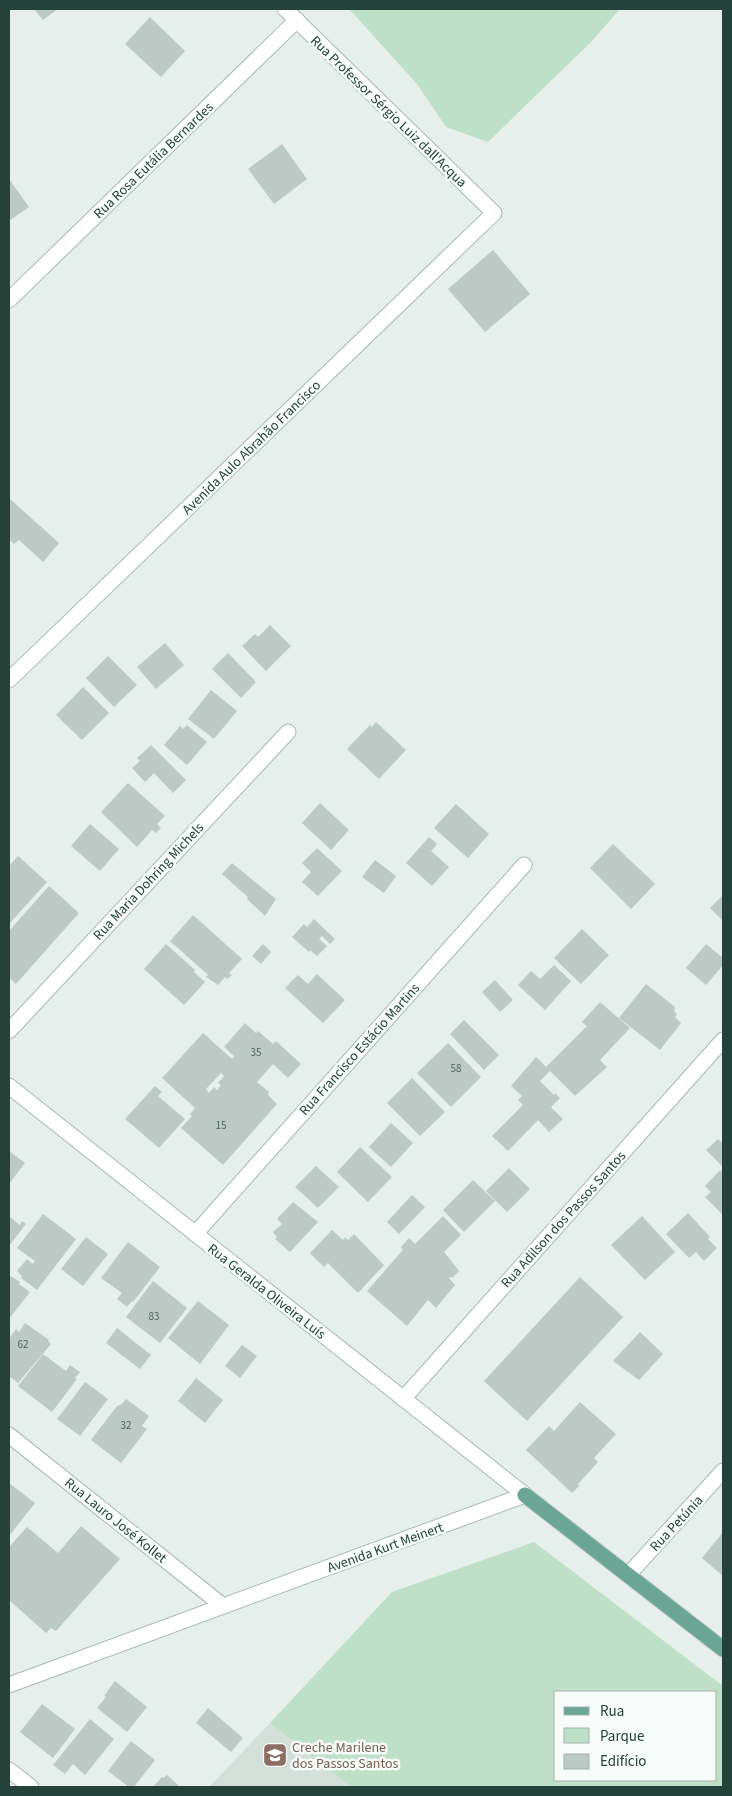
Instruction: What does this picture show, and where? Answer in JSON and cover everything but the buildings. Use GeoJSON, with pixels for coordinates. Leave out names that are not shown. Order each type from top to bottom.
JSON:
{"type":"FeatureCollection","features":[{"type":"Feature","properties":{"kind":"main road"},"geometry":{"type":"LineString","coordinates":[[524,1495],[723,1649]]}},
{"type":"Feature","properties":{"kind":"street","name":"Rua Professor Sérgio Luiz dall'Acqua"},"geometry":{"type":"LineString","coordinates":[[285,9],[494,213]]}},
{"type":"Feature","properties":{"kind":"street","name":"Rua Rosa Eutália Bernardes"},"geometry":{"type":"LineString","coordinates":[[9,300],[297,20]]}},
{"type":"Feature","properties":{"kind":"street","name":"Avenida Aulo Abrahão Francisco"},"geometry":{"type":"LineString","coordinates":[[9,680],[494,213]]}},
{"type":"Feature","properties":{"kind":"street","name":"Rua Maria Dohring Michels"},"geometry":{"type":"LineString","coordinates":[[9,1031],[288,732]]}},
{"type":"Feature","properties":{"kind":"street","name":"Rua Francisco Estácio Martins"},"geometry":{"type":"LineString","coordinates":[[195,1234],[524,865]]}},
{"type":"Feature","properties":{"kind":"street","name":"Rua Adilson dos Passos Santos"},"geometry":{"type":"LineString","coordinates":[[403,1399],[723,1040]]}},
{"type":"Feature","properties":{"kind":"street","name":"Rua Geralda Oliveira Luís"},"geometry":{"type":"LineString","coordinates":[[9,1086],[524,1495]]}},
{"type":"Feature","properties":{"kind":"street","name":"Rua Lauro José Kollet"},"geometry":{"type":"LineString","coordinates":[[9,1435],[223,1606]]}},
{"type":"Feature","properties":{"kind":"street","name":"Rua Petúnia"},"geometry":{"type":"LineString","coordinates":[[628,1575],[723,1471]]}},
{"type":"Feature","properties":{"kind":"street","name":"Avenida Kurt Meinert"},"geometry":{"type":"LineString","coordinates":[[9,1685],[524,1495]]}},
{"type":"Feature","properties":{"kind":"street"},"geometry":{"type":"LineString","coordinates":[[9,1770],[31,1787]]}},
{"type":"Feature","properties":{"kind":"shaded area","name":"Creche Marilene dos Passos Santos"},"geometry":{"type":"Polygon","coordinates":[[[270,1723],[351,1787],[209,1787],[270,1723]]]}},
{"type":"Feature","properties":{"kind":"green space"},"geometry":{"type":"Polygon","coordinates":[[[349,9],[620,9],[591,42],[488,142],[446,127],[417,84],[349,9]]]}},
{"type":"Feature","properties":{"kind":"green space"},"geometry":{"type":"Polygon","coordinates":[[[534,1542],[723,1686],[723,1787],[351,1787],[270,1723],[392,1592],[534,1542]]]}},
{"type":"Feature","properties":{"kind":"place","name":"Creche Marilene dos Passos Santos"},"geometry":{"type":"Point","coordinates":[275,1755]}}]}
